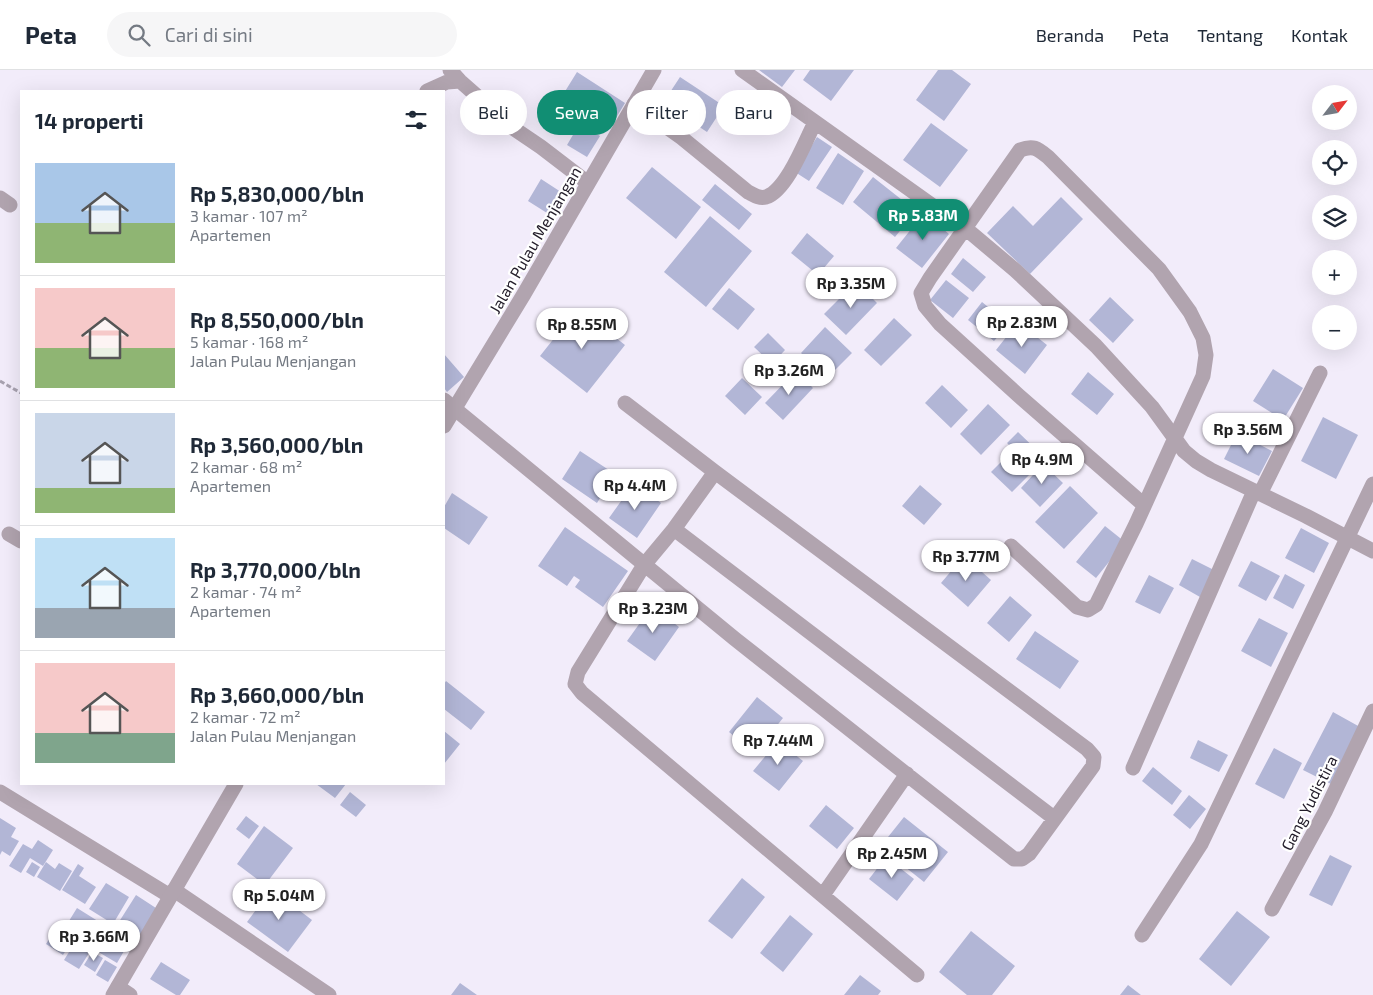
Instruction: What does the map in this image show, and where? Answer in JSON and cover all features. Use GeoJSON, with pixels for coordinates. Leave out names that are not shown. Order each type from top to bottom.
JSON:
{"type":"FeatureCollection","features":[{"type":"Feature","properties":{"kind":"street","name":"Jalan Pulau Menjangan"},"geometry":{"type":"LineString","coordinates":[[642,90],[654,70]]}},
{"type":"Feature","properties":{"kind":"street"},"geometry":{"type":"LineString","coordinates":[[742,70],[964,228],[1014,270],[1096,346],[1167,426],[1184,451],[1196,461],[1373,551]]}},
{"type":"Feature","properties":{"kind":"street"},"geometry":{"type":"LineString","coordinates":[[429,90],[455,76],[513,128],[588,182]]}},
{"type":"Feature","properties":{"kind":"street","name":"Jalan Pulau Menjangan"},"geometry":{"type":"LineString","coordinates":[[445,422],[449,404],[524,294],[627,116]]}},
{"type":"Feature","properties":{"kind":"street"},"geometry":{"type":"LineString","coordinates":[[678,135],[748,192],[765,198],[781,186],[815,122]]}},
{"type":"Feature","properties":{"kind":"street"},"geometry":{"type":"LineString","coordinates":[[1011,546],[1077,607],[1088,610],[1092,608],[1099,600],[1144,505],[1175,439],[1203,376],[1206,355],[1203,338],[1190,312],[1159,270],[1048,157],[1038,149],[1028,146],[1020,150],[930,278],[921,293],[925,306],[940,324],[1018,395],[1144,505]]}},
{"type":"Feature","properties":{"kind":"street"},"geometry":{"type":"LineString","coordinates":[[1134,768],[1257,492],[1320,373]]}},
{"type":"Feature","properties":{"kind":"street"},"geometry":{"type":"LineString","coordinates":[[449,404],[644,565],[1014,859],[1022,859],[1029,854],[1094,766],[1094,757],[1087,749],[625,403]]}},
{"type":"Feature","properties":{"kind":"street"},"geometry":{"type":"LineString","coordinates":[[715,472],[674,529],[644,565],[578,672],[575,684],[582,692],[917,976]]}},
{"type":"Feature","properties":{"kind":"street"},"geometry":{"type":"LineString","coordinates":[[1142,936],[1201,844],[1373,484]]}},
{"type":"Feature","properties":{"kind":"street"},"geometry":{"type":"LineString","coordinates":[[674,529],[1054,818]]}},
{"type":"Feature","properties":{"kind":"street","name":"Gang Yudistira"},"geometry":{"type":"LineString","coordinates":[[1272,909],[1325,812],[1373,711]]}},
{"type":"Feature","properties":{"kind":"street"},"geometry":{"type":"LineString","coordinates":[[823,896],[907,774]]}},
{"type":"Feature","properties":{"kind":"street"},"geometry":{"type":"LineString","coordinates":[[120,992],[172,893],[235,785]]}},
{"type":"Feature","properties":{"kind":"street"},"geometry":{"type":"LineString","coordinates":[[0,792],[172,893],[329,995]]}},
{"type":"Feature","properties":{"kind":"path"},"geometry":{"type":"LineString","coordinates":[[0,381],[20,392]]}},
{"type":"Feature","properties":{"kind":"building"},"geometry":{"type":"Polygon","coordinates":[[[759,70],[795,70],[782,87],[759,70]]]}},
{"type":"Feature","properties":{"kind":"building"},"geometry":{"type":"Polygon","coordinates":[[[810,70],[854,70],[831,101],[803,80],[810,70]]]}},
{"type":"Feature","properties":{"kind":"building"},"geometry":{"type":"Polygon","coordinates":[[[938,70],[952,70],[971,84],[944,121],[916,100],[938,70]]]}},
{"type":"Feature","properties":{"kind":"building"},"geometry":{"type":"Polygon","coordinates":[[[577,72],[605,90],[566,90],[577,72]]]}},
{"type":"Feature","properties":{"kind":"building"},"geometry":{"type":"Polygon","coordinates":[[[680,77],[700,90],[672,90],[680,77]]]}},
{"type":"Feature","properties":{"kind":"building"},"geometry":{"type":"Polygon","coordinates":[[[706,94],[716,101],[716,118],[707,132],[706,94]]]}},
{"type":"Feature","properties":{"kind":"building"},"geometry":{"type":"Polygon","coordinates":[[[617,98],[625,103],[617,116],[617,98]]]}},
{"type":"Feature","properties":{"kind":"building"},"geometry":{"type":"Polygon","coordinates":[[[931,123],[968,150],[940,187],[903,160],[931,123]]]}},
{"type":"Feature","properties":{"kind":"building"},"geometry":{"type":"Polygon","coordinates":[[[573,135],[600,136],[587,157],[567,145],[573,135]]]}},
{"type":"Feature","properties":{"kind":"building"},"geometry":{"type":"Polygon","coordinates":[[[817,137],[832,147],[809,181],[795,172],[817,137]]]}},
{"type":"Feature","properties":{"kind":"building"},"geometry":{"type":"Polygon","coordinates":[[[838,153],[864,171],[843,205],[816,188],[838,153]]]}},
{"type":"Feature","properties":{"kind":"building"},"geometry":{"type":"Polygon","coordinates":[[[652,167],[701,207],[676,239],[626,198],[652,167]]]}},
{"type":"Feature","properties":{"kind":"building"},"geometry":{"type":"Polygon","coordinates":[[[873,177],[916,211],[895,237],[853,202],[873,177]]]}},
{"type":"Feature","properties":{"kind":"building"},"geometry":{"type":"Polygon","coordinates":[[[541,179],[561,192],[547,213],[528,201],[541,179]]]}},
{"type":"Feature","properties":{"kind":"building"},"geometry":{"type":"Polygon","coordinates":[[[715,184],[752,214],[739,230],[702,200],[715,184]]]}},
{"type":"Feature","properties":{"kind":"building"},"geometry":{"type":"Polygon","coordinates":[[[1061,197],[1083,219],[1030,274],[987,233],[1013,206],[1033,226],[1061,197]]]}},
{"type":"Feature","properties":{"kind":"building"},"geometry":{"type":"Polygon","coordinates":[[[924,213],[949,234],[922,268],[896,248],[924,213]]]}},
{"type":"Feature","properties":{"kind":"building"},"geometry":{"type":"Polygon","coordinates":[[[710,216],[752,251],[706,307],[664,272],[710,216]]]}},
{"type":"Feature","properties":{"kind":"building"},"geometry":{"type":"Polygon","coordinates":[[[807,233],[834,256],[818,275],[791,253],[807,233]]]}},
{"type":"Feature","properties":{"kind":"building"},"geometry":{"type":"Polygon","coordinates":[[[963,258],[986,277],[973,292],[951,274],[963,258]]]}},
{"type":"Feature","properties":{"kind":"building"},"geometry":{"type":"Polygon","coordinates":[[[946,280],[969,298],[953,318],[930,300],[946,280]]]}},
{"type":"Feature","properties":{"kind":"building"},"geometry":{"type":"Polygon","coordinates":[[[856,282],[877,303],[846,335],[824,314],[856,282]]]}},
{"type":"Feature","properties":{"kind":"building"},"geometry":{"type":"Polygon","coordinates":[[[729,288],[755,309],[738,330],[712,309],[729,288]]]}},
{"type":"Feature","properties":{"kind":"building"},"geometry":{"type":"Polygon","coordinates":[[[1110,297],[1134,320],[1113,343],[1089,320],[1110,297]]]}},
{"type":"Feature","properties":{"kind":"building"},"geometry":{"type":"Polygon","coordinates":[[[982,302],[1009,324],[994,341],[968,320],[982,302]]]}},
{"type":"Feature","properties":{"kind":"building"},"geometry":{"type":"Polygon","coordinates":[[[578,308],[625,345],[587,393],[540,356],[578,308]]]}},
{"type":"Feature","properties":{"kind":"building"},"geometry":{"type":"Polygon","coordinates":[[[894,318],[912,335],[881,366],[864,350],[894,318]]]}},
{"type":"Feature","properties":{"kind":"building"},"geometry":{"type":"Polygon","coordinates":[[[1018,322],[1047,345],[1025,374],[996,350],[1018,322]]]}},
{"type":"Feature","properties":{"kind":"building"},"geometry":{"type":"Polygon","coordinates":[[[825,327],[852,353],[827,378],[801,353],[825,327]]]}},
{"type":"Feature","properties":{"kind":"building"},"geometry":{"type":"Polygon","coordinates":[[[768,333],[785,350],[772,364],[754,347],[768,333]]]}},
{"type":"Feature","properties":{"kind":"building"},"geometry":{"type":"Polygon","coordinates":[[[445,355],[464,377],[447,392],[445,389],[445,355]]]}},
{"type":"Feature","properties":{"kind":"building"},"geometry":{"type":"Polygon","coordinates":[[[1273,369],[1303,388],[1283,420],[1253,401],[1273,369]]]}},
{"type":"Feature","properties":{"kind":"building"},"geometry":{"type":"Polygon","coordinates":[[[796,371],[813,388],[783,420],[765,403],[796,371]]]}},
{"type":"Feature","properties":{"kind":"building"},"geometry":{"type":"Polygon","coordinates":[[[1088,372],[1114,394],[1097,415],[1071,394],[1088,372]]]}},
{"type":"Feature","properties":{"kind":"building"},"geometry":{"type":"Polygon","coordinates":[[[742,378],[762,397],[745,415],[725,396],[742,378]]]}},
{"type":"Feature","properties":{"kind":"building"},"geometry":{"type":"Polygon","coordinates":[[[942,385],[968,410],[951,428],[925,403],[942,385]]]}},
{"type":"Feature","properties":{"kind":"building"},"geometry":{"type":"Polygon","coordinates":[[[988,404],[1010,425],[981,455],[960,434],[988,404]]]}},
{"type":"Feature","properties":{"kind":"building"},"geometry":{"type":"Polygon","coordinates":[[[1323,417],[1358,435],[1336,479],[1301,461],[1323,417]]]}},
{"type":"Feature","properties":{"kind":"building"},"geometry":{"type":"Polygon","coordinates":[[[1018,432],[1043,456],[1032,467],[1007,443],[1018,432]]]}},
{"type":"Feature","properties":{"kind":"building"},"geometry":{"type":"Polygon","coordinates":[[[1237,433],[1272,451],[1259,476],[1224,459],[1237,433]]]}},
{"type":"Feature","properties":{"kind":"building"},"geometry":{"type":"Polygon","coordinates":[[[580,451],[615,474],[597,503],[562,479],[580,451]]]}},
{"type":"Feature","properties":{"kind":"building"},"geometry":{"type":"Polygon","coordinates":[[[1010,453],[1031,473],[1012,492],[991,472],[1010,453]]]}},
{"type":"Feature","properties":{"kind":"building"},"geometry":{"type":"Polygon","coordinates":[[[1043,464],[1063,483],[1040,507],[1021,488],[1043,464]]]}},
{"type":"Feature","properties":{"kind":"building"},"geometry":{"type":"Polygon","coordinates":[[[634,483],[661,503],[637,538],[609,518],[634,483]]]}},
{"type":"Feature","properties":{"kind":"building"},"geometry":{"type":"Polygon","coordinates":[[[920,485],[942,504],[924,525],[902,506],[920,485]]]}},
{"type":"Feature","properties":{"kind":"building"},"geometry":{"type":"Polygon","coordinates":[[[1070,486],[1098,513],[1064,549],[1035,522],[1070,486]]]}},
{"type":"Feature","properties":{"kind":"building"},"geometry":{"type":"Polygon","coordinates":[[[452,493],[488,517],[469,545],[445,529],[445,505],[452,493]]]}},
{"type":"Feature","properties":{"kind":"building"},"geometry":{"type":"Polygon","coordinates":[[[1105,526],[1125,542],[1096,578],[1076,562],[1105,526]]]}},
{"type":"Feature","properties":{"kind":"building"},"geometry":{"type":"Polygon","coordinates":[[[565,527],[628,571],[603,607],[575,587],[580,580],[574,576],[567,586],[538,566],[565,527]]]}},
{"type":"Feature","properties":{"kind":"building"},"geometry":{"type":"Polygon","coordinates":[[[1301,528],[1329,543],[1314,573],[1285,558],[1301,528]]]}},
{"type":"Feature","properties":{"kind":"building"},"geometry":{"type":"Polygon","coordinates":[[[964,556],[991,580],[968,607],[941,583],[964,556]]]}},
{"type":"Feature","properties":{"kind":"building"},"geometry":{"type":"Polygon","coordinates":[[[1192,559],[1214,570],[1200,597],[1179,585],[1192,559]]]}},
{"type":"Feature","properties":{"kind":"building"},"geometry":{"type":"Polygon","coordinates":[[[1251,561],[1280,576],[1266,601],[1238,586],[1251,561]]]}},
{"type":"Feature","properties":{"kind":"building"},"geometry":{"type":"Polygon","coordinates":[[[1285,574],[1305,585],[1293,609],[1273,598],[1285,574]]]}},
{"type":"Feature","properties":{"kind":"building"},"geometry":{"type":"Polygon","coordinates":[[[1149,575],[1174,588],[1160,614],[1135,602],[1149,575]]]}},
{"type":"Feature","properties":{"kind":"building"},"geometry":{"type":"Polygon","coordinates":[[[1010,596],[1032,615],[1009,642],[987,623],[1010,596]]]}},
{"type":"Feature","properties":{"kind":"building"},"geometry":{"type":"Polygon","coordinates":[[[652,606],[679,627],[655,661],[627,641],[652,606]]]}},
{"type":"Feature","properties":{"kind":"building"},"geometry":{"type":"Polygon","coordinates":[[[1259,618],[1288,633],[1271,667],[1241,651],[1259,618]]]}},
{"type":"Feature","properties":{"kind":"building"},"geometry":{"type":"Polygon","coordinates":[[[1035,631],[1079,661],[1060,689],[1016,659],[1035,631]]]}},
{"type":"Feature","properties":{"kind":"building"},"geometry":{"type":"Polygon","coordinates":[[[446,681],[485,712],[471,730],[445,710],[446,681]]]}},
{"type":"Feature","properties":{"kind":"building"},"geometry":{"type":"Polygon","coordinates":[[[757,697],[783,718],[755,753],[729,732],[757,697]]]}},
{"type":"Feature","properties":{"kind":"building"},"geometry":{"type":"Polygon","coordinates":[[[1333,712],[1360,727],[1331,784],[1303,770],[1333,712]]]}},
{"type":"Feature","properties":{"kind":"building"},"geometry":{"type":"Polygon","coordinates":[[[445,732],[460,744],[445,763],[445,732]]]}},
{"type":"Feature","properties":{"kind":"building"},"geometry":{"type":"Polygon","coordinates":[[[1198,740],[1228,755],[1219,772],[1190,758],[1198,740]]]}},
{"type":"Feature","properties":{"kind":"building"},"geometry":{"type":"Polygon","coordinates":[[[778,741],[803,761],[779,791],[753,771],[778,741]]]}},
{"type":"Feature","properties":{"kind":"building"},"geometry":{"type":"Polygon","coordinates":[[[1274,748],[1302,763],[1284,799],[1255,784],[1274,748]]]}},
{"type":"Feature","properties":{"kind":"building"},"geometry":{"type":"Polygon","coordinates":[[[1153,767],[1182,791],[1172,805],[1142,781],[1153,767]]]}},
{"type":"Feature","properties":{"kind":"building"},"geometry":{"type":"Polygon","coordinates":[[[317,785],[345,785],[335,798],[317,785]]]}},
{"type":"Feature","properties":{"kind":"building"},"geometry":{"type":"Polygon","coordinates":[[[350,792],[366,805],[356,817],[340,805],[350,792]]]}},
{"type":"Feature","properties":{"kind":"building"},"geometry":{"type":"Polygon","coordinates":[[[1189,795],[1206,809],[1190,829],[1173,815],[1189,795]]]}},
{"type":"Feature","properties":{"kind":"building"},"geometry":{"type":"Polygon","coordinates":[[[826,805],[854,828],[837,849],[809,826],[826,805]]]}},
{"type":"Feature","properties":{"kind":"building"},"geometry":{"type":"Polygon","coordinates":[[[246,816],[259,826],[249,839],[236,829],[246,816]]]}},
{"type":"Feature","properties":{"kind":"building"},"geometry":{"type":"Polygon","coordinates":[[[904,817],[948,852],[924,882],[880,847],[904,817]]]}},
{"type":"Feature","properties":{"kind":"building"},"geometry":{"type":"Polygon","coordinates":[[[0,818],[16,828],[11,837],[19,841],[10,856],[2,851],[0,855],[0,818]]]}},
{"type":"Feature","properties":{"kind":"building"},"geometry":{"type":"Polygon","coordinates":[[[264,826],[293,848],[265,885],[237,864],[264,826]]]}},
{"type":"Feature","properties":{"kind":"building"},"geometry":{"type":"Polygon","coordinates":[[[38,840],[53,850],[43,866],[30,858],[21,873],[9,866],[23,844],[32,849],[38,840]]]}},
{"type":"Feature","properties":{"kind":"building"},"geometry":{"type":"Polygon","coordinates":[[[1330,855],[1352,866],[1332,906],[1309,895],[1330,855]]]}},
{"type":"Feature","properties":{"kind":"building"},"geometry":{"type":"Polygon","coordinates":[[[886,857],[914,879],[897,901],[869,879],[886,857]]]}},
{"type":"Feature","properties":{"kind":"building"},"geometry":{"type":"Polygon","coordinates":[[[32,862],[40,867],[34,877],[26,872],[32,862]]]}},
{"type":"Feature","properties":{"kind":"building"},"geometry":{"type":"Polygon","coordinates":[[[46,862],[55,869],[59,863],[72,871],[60,891],[37,877],[46,862]]]}},
{"type":"Feature","properties":{"kind":"building"},"geometry":{"type":"Polygon","coordinates":[[[78,864],[84,868],[79,876],[96,887],[85,904],[62,890],[78,864]]]}},
{"type":"Feature","properties":{"kind":"building"},"geometry":{"type":"Polygon","coordinates":[[[742,878],[765,897],[732,939],[708,921],[742,878]]]}},
{"type":"Feature","properties":{"kind":"building"},"geometry":{"type":"Polygon","coordinates":[[[250,882],[261,891],[249,906],[238,898],[250,882]]]}},
{"type":"Feature","properties":{"kind":"building"},"geometry":{"type":"Polygon","coordinates":[[[106,883],[129,897],[113,924],[89,909],[106,883]]]}},
{"type":"Feature","properties":{"kind":"building"},"geometry":{"type":"Polygon","coordinates":[[[271,889],[312,920],[288,952],[247,922],[271,889]]]}},
{"type":"Feature","properties":{"kind":"building"},"geometry":{"type":"Polygon","coordinates":[[[136,895],[159,910],[141,940],[117,925],[136,895]]]}},
{"type":"Feature","properties":{"kind":"building"},"geometry":{"type":"Polygon","coordinates":[[[77,908],[101,923],[88,944],[64,929],[77,908]]]}},
{"type":"Feature","properties":{"kind":"building"},"geometry":{"type":"Polygon","coordinates":[[[1237,911],[1270,937],[1231,986],[1199,959],[1237,911]]]}},
{"type":"Feature","properties":{"kind":"building"},"geometry":{"type":"Polygon","coordinates":[[[790,915],[813,934],[783,972],[760,953],[790,915]]]}},
{"type":"Feature","properties":{"kind":"building"},"geometry":{"type":"Polygon","coordinates":[[[56,928],[73,939],[63,955],[46,944],[56,928]]]}},
{"type":"Feature","properties":{"kind":"building"},"geometry":{"type":"Polygon","coordinates":[[[100,930],[127,946],[117,963],[90,947],[100,930]]]}},
{"type":"Feature","properties":{"kind":"building"},"geometry":{"type":"Polygon","coordinates":[[[971,931],[1015,966],[992,995],[967,995],[939,972],[971,931]]]}},
{"type":"Feature","properties":{"kind":"building"},"geometry":{"type":"Polygon","coordinates":[[[76,941],[91,950],[79,969],[64,960],[76,941]]]}},
{"type":"Feature","properties":{"kind":"building"},"geometry":{"type":"Polygon","coordinates":[[[92,952],[103,958],[95,972],[84,965],[92,952]]]}},
{"type":"Feature","properties":{"kind":"building"},"geometry":{"type":"Polygon","coordinates":[[[105,960],[117,967],[108,982],[96,975],[105,960]]]}},
{"type":"Feature","properties":{"kind":"building"},"geometry":{"type":"Polygon","coordinates":[[[161,962],[190,980],[180,995],[176,995],[150,979],[161,962]]]}},
{"type":"Feature","properties":{"kind":"building"},"geometry":{"type":"Polygon","coordinates":[[[860,975],[881,991],[878,995],[844,995],[860,975]]]}},
{"type":"Feature","properties":{"kind":"building"},"geometry":{"type":"Polygon","coordinates":[[[460,983],[477,995],[451,995],[460,983]]]}},
{"type":"Feature","properties":{"kind":"building"},"geometry":{"type":"Polygon","coordinates":[[[1128,985],[1141,995],[1120,995],[1128,985]]]}}]}
